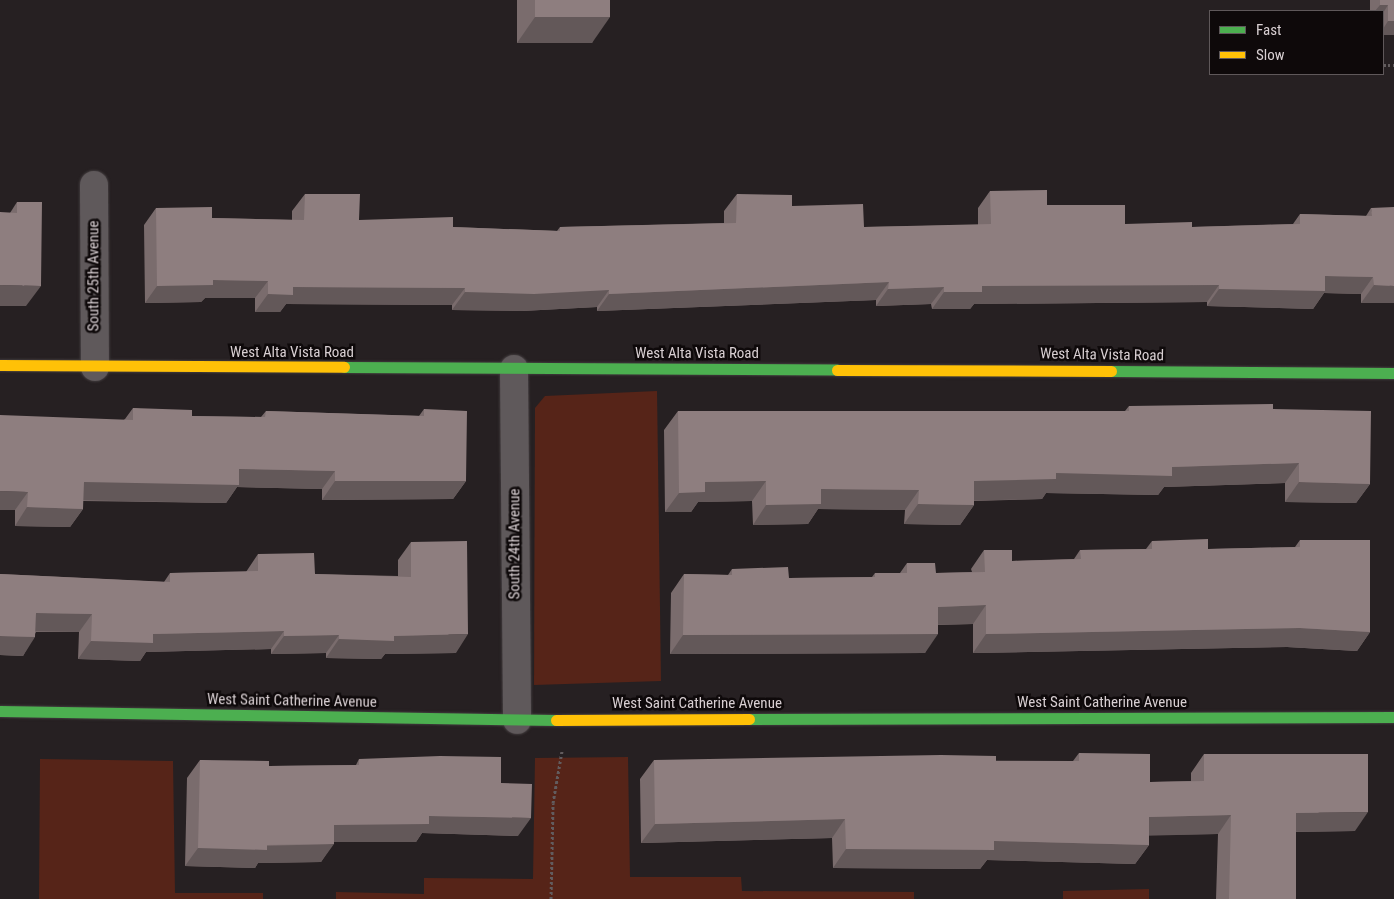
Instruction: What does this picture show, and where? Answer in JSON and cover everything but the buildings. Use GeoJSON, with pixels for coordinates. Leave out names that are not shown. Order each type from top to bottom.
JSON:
{"type":"FeatureCollection","features":[{"type":"Feature","properties":{"kind":"street","name":"South 25th Avenue"},"geometry":{"type":"LineString","coordinates":[[94,185],[94,366]]}},
{"type":"Feature","properties":{"kind":"street","name":"West Alta Vista Road"},"geometry":{"type":"LineString","coordinates":[[0,365],[1394,373]]}},
{"type":"Feature","properties":{"kind":"street","name":"South 24th Avenue"},"geometry":{"type":"LineString","coordinates":[[514,369],[517,720]]}},
{"type":"Feature","properties":{"kind":"street","name":"West Saint Catherine Avenue"},"geometry":{"type":"LineString","coordinates":[[0,711],[517,720],[1394,717]]}},
{"type":"Feature","properties":{"kind":"path"},"geometry":{"type":"LineString","coordinates":[[551,899],[561,719]]}},
{"type":"Feature","properties":{"kind":"shaded area"},"geometry":{"type":"Polygon","coordinates":[[[657,391],[661,681],[534,685],[535,408],[545,396],[657,391]]]}},
{"type":"Feature","properties":{"kind":"shaded area"},"geometry":{"type":"Polygon","coordinates":[[[628,757],[630,877],[741,877],[742,891],[914,892],[914,899],[336,899],[336,892],[424,894],[424,878],[533,879],[535,758],[628,757]]]}},
{"type":"Feature","properties":{"kind":"shaded area"},"geometry":{"type":"Polygon","coordinates":[[[40,759],[173,761],[175,893],[263,893],[263,899],[39,899],[40,759]]]}},
{"type":"Feature","properties":{"kind":"shaded area"},"geometry":{"type":"Polygon","coordinates":[[[1149,889],[1149,899],[1063,899],[1063,891],[1149,889]]]}},
{"type":"Feature","properties":{"kind":"traffic: fast"},"geometry":{"type":"LineString","coordinates":[[344,367],[837,370]]}},
{"type":"Feature","properties":{"kind":"traffic: fast"},"geometry":{"type":"LineString","coordinates":[[1111,371],[1394,373]]}},
{"type":"Feature","properties":{"kind":"traffic: fast"},"geometry":{"type":"LineString","coordinates":[[0,711],[556,720]]}},
{"type":"Feature","properties":{"kind":"traffic: fast"},"geometry":{"type":"LineString","coordinates":[[749,719],[1394,717]]}},
{"type":"Feature","properties":{"kind":"traffic: slow"},"geometry":{"type":"LineString","coordinates":[[0,365],[344,367]]}},
{"type":"Feature","properties":{"kind":"traffic: slow"},"geometry":{"type":"LineString","coordinates":[[837,370],[1111,371]]}},
{"type":"Feature","properties":{"kind":"traffic: slow"},"geometry":{"type":"LineString","coordinates":[[556,720],[749,719]]}}]}
